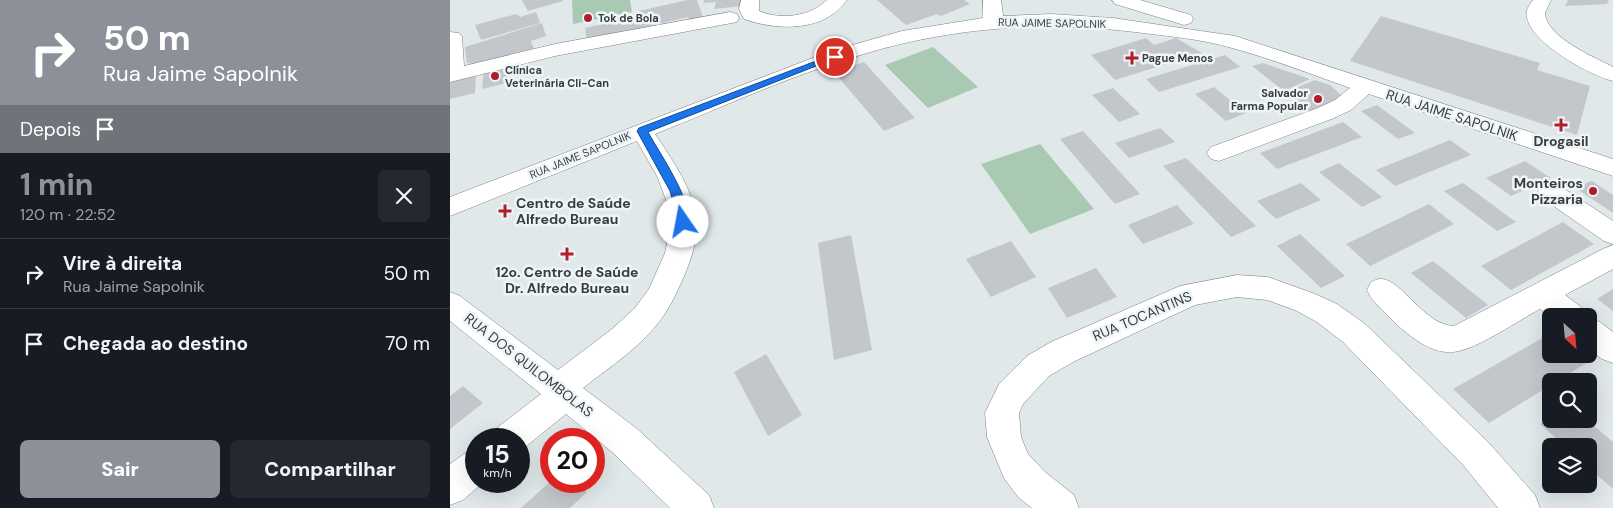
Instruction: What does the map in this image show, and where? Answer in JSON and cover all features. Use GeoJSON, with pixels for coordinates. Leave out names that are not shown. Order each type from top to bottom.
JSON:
{"type":"FeatureCollection","features":[{"type":"Feature","properties":{"kind":"street"},"geometry":{"type":"LineString","coordinates":[[750,0],[748,9],[751,15],[757,18],[793,20],[825,12],[838,0]]}},
{"type":"Feature","properties":{"kind":"street"},"geometry":{"type":"LineString","coordinates":[[992,0],[994,12],[992,23]]}},
{"type":"Feature","properties":{"kind":"street","name":"RUA JAIME SAPOLNIK"},"geometry":{"type":"LineString","coordinates":[[1121,0],[1204,26],[1235,42]]}},
{"type":"Feature","properties":{"kind":"street"},"geometry":{"type":"LineString","coordinates":[[1540,4],[1536,18],[1543,30],[1553,39],[1613,75]]}},
{"type":"Feature","properties":{"kind":"street","name":"RUA JAIME SAPOLNIK"},"geometry":{"type":"LineString","coordinates":[[450,207],[819,62],[889,40],[928,32],[992,23],[1097,15],[1176,32],[1304,54],[1365,86],[1613,168]]}},
{"type":"Feature","properties":{"kind":"street"},"geometry":{"type":"LineString","coordinates":[[452,37],[452,75],[555,50],[730,18]]}},
{"type":"Feature","properties":{"kind":"street"},"geometry":{"type":"LineString","coordinates":[[1219,154],[1326,113],[1355,97],[1365,86]]}},
{"type":"Feature","properties":{"kind":"street"},"geometry":{"type":"LineString","coordinates":[[522,428],[648,312],[660,296],[678,256],[683,231],[681,206],[676,191],[642,131]]}},
{"type":"Feature","properties":{"kind":"street"},"geometry":{"type":"LineString","coordinates":[[1551,192],[1613,234]]}},
{"type":"Feature","properties":{"kind":"street"},"geometry":{"type":"LineString","coordinates":[[1381,290],[1425,330],[1438,337],[1453,339],[1469,333],[1613,256]]}},
{"type":"Feature","properties":{"kind":"street","name":"RUA TOCANTINS"},"geometry":{"type":"LineString","coordinates":[[1061,508],[1032,485],[1016,466],[1004,437],[1002,413],[1011,394],[1038,366],[1070,348],[1190,294],[1237,286],[1268,289],[1305,302],[1327,313],[1354,333],[1476,454],[1522,508]]}},
{"type":"Feature","properties":{"kind":"street"},"geometry":{"type":"LineString","coordinates":[[1542,294],[1560,308]]}},
{"type":"Feature","properties":{"kind":"street","name":"RUA DOS QUILOMBOLAS"},"geometry":{"type":"LineString","coordinates":[[450,304],[624,440],[696,508]]}},
{"type":"Feature","properties":{"kind":"street"},"geometry":{"type":"LineString","coordinates":[[1598,338],[1613,350]]}},
{"type":"Feature","properties":{"kind":"street"},"geometry":{"type":"LineString","coordinates":[[450,487],[465,475]]}},
{"type":"Feature","properties":{"kind":"green space","name":"Tok de Bola"},"geometry":{"type":"Polygon","coordinates":[[[572,0],[630,0],[632,12],[573,24],[572,0]]]}},
{"type":"Feature","properties":{"kind":"green space"},"geometry":{"type":"Polygon","coordinates":[[[933,47],[978,87],[928,108],[885,65],[933,47]]]}},
{"type":"Feature","properties":{"kind":"green space"},"geometry":{"type":"Polygon","coordinates":[[[1040,144],[1094,209],[1030,234],[981,164],[1040,144]]]}},
{"type":"Feature","properties":{"kind":"building"},"geometry":{"type":"Polygon","coordinates":[[[522,0],[563,0],[563,1],[528,11],[522,0]]]}},
{"type":"Feature","properties":{"kind":"building"},"geometry":{"type":"Polygon","coordinates":[[[687,0],[697,0],[703,17],[689,21],[688,17],[587,41],[585,28],[630,18],[630,16],[639,14],[639,11],[687,0]]]}},
{"type":"Feature","properties":{"kind":"building"},"geometry":{"type":"Polygon","coordinates":[[[704,0],[743,0],[742,6],[714,9],[716,2],[703,3],[704,0]]]}},
{"type":"Feature","properties":{"kind":"building"},"geometry":{"type":"Polygon","coordinates":[[[877,0],[964,0],[970,4],[941,16],[937,14],[906,25],[877,0]]]}},
{"type":"Feature","properties":{"kind":"building"},"geometry":{"type":"Polygon","coordinates":[[[1568,0],[1609,0],[1607,4],[1565,6],[1568,0]]]}},
{"type":"Feature","properties":{"kind":"building"},"geometry":{"type":"Polygon","coordinates":[[[536,12],[540,23],[481,40],[475,25],[516,14],[520,17],[536,12]]]}},
{"type":"Feature","properties":{"kind":"building"},"geometry":{"type":"Polygon","coordinates":[[[1381,16],[1540,63],[1537,70],[1590,86],[1577,135],[1350,61],[1381,16]]]}},
{"type":"Feature","properties":{"kind":"building"},"geometry":{"type":"Polygon","coordinates":[[[542,23],[546,36],[531,41],[534,49],[473,64],[467,63],[465,47],[542,23]]]}},
{"type":"Feature","properties":{"kind":"building","name":"Pague Menos"},"geometry":{"type":"Polygon","coordinates":[[[1146,38],[1154,45],[1176,38],[1202,53],[1115,80],[1091,55],[1146,38]]]}},
{"type":"Feature","properties":{"kind":"building"},"geometry":{"type":"Polygon","coordinates":[[[1225,55],[1240,67],[1159,92],[1146,79],[1225,55]]]}},
{"type":"Feature","properties":{"kind":"building"},"geometry":{"type":"Polygon","coordinates":[[[864,62],[915,118],[884,131],[835,73],[864,62]]]}},
{"type":"Feature","properties":{"kind":"building","name":"Clínica Veterinária Cli-Can"},"geometry":{"type":"Polygon","coordinates":[[[508,63],[507,83],[482,89],[484,69],[508,63]]]}},
{"type":"Feature","properties":{"kind":"building"},"geometry":{"type":"Polygon","coordinates":[[[1263,63],[1310,79],[1284,91],[1252,66],[1263,63]]]}},
{"type":"Feature","properties":{"kind":"building"},"geometry":{"type":"Polygon","coordinates":[[[476,72],[475,93],[450,99],[450,79],[476,72]]]}},
{"type":"Feature","properties":{"kind":"building","name":"Salvador Farma Popular"},"geometry":{"type":"Polygon","coordinates":[[[1315,80],[1330,85],[1341,95],[1339,102],[1309,111],[1288,91],[1315,80]]]}},
{"type":"Feature","properties":{"kind":"building"},"geometry":{"type":"Polygon","coordinates":[[[1214,87],[1246,113],[1226,121],[1195,94],[1214,87]]]}},
{"type":"Feature","properties":{"kind":"building"},"geometry":{"type":"Polygon","coordinates":[[[1113,88],[1140,114],[1119,122],[1092,95],[1113,88]]]}},
{"type":"Feature","properties":{"kind":"building"},"geometry":{"type":"Polygon","coordinates":[[[1377,105],[1415,133],[1398,139],[1361,111],[1377,105]]]}},
{"type":"Feature","properties":{"kind":"building"},"geometry":{"type":"Polygon","coordinates":[[[1343,122],[1362,137],[1277,169],[1260,153],[1343,122]]]}},
{"type":"Feature","properties":{"kind":"building"},"geometry":{"type":"Polygon","coordinates":[[[1160,128],[1175,142],[1129,158],[1115,143],[1160,128]]]}},
{"type":"Feature","properties":{"kind":"building"},"geometry":{"type":"Polygon","coordinates":[[[1083,131],[1140,194],[1115,204],[1060,139],[1083,131]]]}},
{"type":"Feature","properties":{"kind":"building"},"geometry":{"type":"Polygon","coordinates":[[[1450,140],[1471,155],[1395,186],[1376,170],[1450,140]]]}},
{"type":"Feature","properties":{"kind":"building"},"geometry":{"type":"Polygon","coordinates":[[[1186,158],[1256,226],[1231,237],[1163,166],[1186,158]]]}},
{"type":"Feature","properties":{"kind":"building"},"geometry":{"type":"Polygon","coordinates":[[[1525,161],[1551,178],[1511,196],[1486,178],[1525,161]]]}},
{"type":"Feature","properties":{"kind":"building"},"geometry":{"type":"Polygon","coordinates":[[[1339,163],[1382,197],[1362,207],[1319,172],[1339,163]]]}},
{"type":"Feature","properties":{"kind":"building","name":"Monteiros Pizzaria"},"geometry":{"type":"Polygon","coordinates":[[[1592,181],[1613,195],[1613,213],[1574,187],[1592,181]]]}},
{"type":"Feature","properties":{"kind":"building"},"geometry":{"type":"Polygon","coordinates":[[[1301,183],[1321,200],[1276,219],[1257,201],[1301,183]]]}},
{"type":"Feature","properties":{"kind":"building"},"geometry":{"type":"Polygon","coordinates":[[[1463,183],[1516,222],[1497,231],[1444,191],[1463,183]]]}},
{"type":"Feature","properties":{"kind":"building"},"geometry":{"type":"Polygon","coordinates":[[[1429,204],[1454,224],[1370,266],[1346,244],[1429,204]]]}},
{"type":"Feature","properties":{"kind":"building"},"geometry":{"type":"Polygon","coordinates":[[[1177,205],[1194,224],[1143,244],[1128,225],[1177,205]]]}},
{"type":"Feature","properties":{"kind":"building"},"geometry":{"type":"Polygon","coordinates":[[[1563,222],[1594,244],[1511,290],[1481,266],[1563,222]]]}},
{"type":"Feature","properties":{"kind":"building"},"geometry":{"type":"Polygon","coordinates":[[[1300,234],[1345,276],[1321,288],[1277,246],[1300,234]]]}},
{"type":"Feature","properties":{"kind":"building"},"geometry":{"type":"Polygon","coordinates":[[[851,235],[872,350],[834,360],[818,243],[851,235]]]}},
{"type":"Feature","properties":{"kind":"building"},"geometry":{"type":"Polygon","coordinates":[[[1011,241],[1036,277],[991,297],[966,259],[1011,241]]]}},
{"type":"Feature","properties":{"kind":"building"},"geometry":{"type":"Polygon","coordinates":[[[1433,261],[1488,305],[1466,318],[1411,273],[1433,261]]]}},
{"type":"Feature","properties":{"kind":"building"},"geometry":{"type":"Polygon","coordinates":[[[1096,268],[1117,297],[1067,318],[1048,288],[1096,268]]]}},
{"type":"Feature","properties":{"kind":"building"},"geometry":{"type":"Polygon","coordinates":[[[1613,289],[1613,311],[1597,299],[1613,289]]]}},
{"type":"Feature","properties":{"kind":"building"},"geometry":{"type":"Polygon","coordinates":[[[1542,338],[1542,363],[1586,363],[1570,373],[1542,373],[1542,391],[1489,423],[1453,389],[1542,338]]]}},
{"type":"Feature","properties":{"kind":"building"},"geometry":{"type":"Polygon","coordinates":[[[766,354],[802,415],[768,436],[734,372],[766,354]]]}},
{"type":"Feature","properties":{"kind":"building"},"geometry":{"type":"Polygon","coordinates":[[[463,386],[483,403],[450,429],[450,396],[463,386]]]}},
{"type":"Feature","properties":{"kind":"building"},"geometry":{"type":"Polygon","coordinates":[[[1545,428],[1597,428],[1613,442],[1613,489],[1597,475],[1597,438],[1556,438],[1545,428]]]}},
{"type":"Feature","properties":{"kind":"building"},"geometry":{"type":"Polygon","coordinates":[[[540,491],[540,493],[586,493],[570,508],[521,508],[540,491]]]}},
{"type":"Feature","properties":{"kind":"place","name":"Tok de Bola"},"geometry":{"type":"Point","coordinates":[588,18]}},
{"type":"Feature","properties":{"kind":"place","name":"Pague Menos"},"geometry":{"type":"Point","coordinates":[1132,58]}},
{"type":"Feature","properties":{"kind":"place","name":"Clínica Veterinária Cli-Can"},"geometry":{"type":"Point","coordinates":[495,76]}},
{"type":"Feature","properties":{"kind":"place","name":"Salvador Farma Popular"},"geometry":{"type":"Point","coordinates":[1318,99]}},
{"type":"Feature","properties":{"kind":"place","name":"Drogasil"},"geometry":{"type":"Point","coordinates":[1561,125]}},
{"type":"Feature","properties":{"kind":"place","name":"Monteiros Pizzaria"},"geometry":{"type":"Point","coordinates":[1593,191]}},
{"type":"Feature","properties":{"kind":"place","name":"Centro de Saúde Alfredo Bureau"},"geometry":{"type":"Point","coordinates":[505,211]}},
{"type":"Feature","properties":{"kind":"place","name":"12o. Centro de Saúde Dr. Alfredo Bureau"},"geometry":{"type":"Point","coordinates":[567,254]}},
{"type":"Feature","properties":{"kind":"route"},"geometry":{"type":"LineString","coordinates":[[683,222],[681,206],[676,191],[642,131],[835,57]]}}]}
